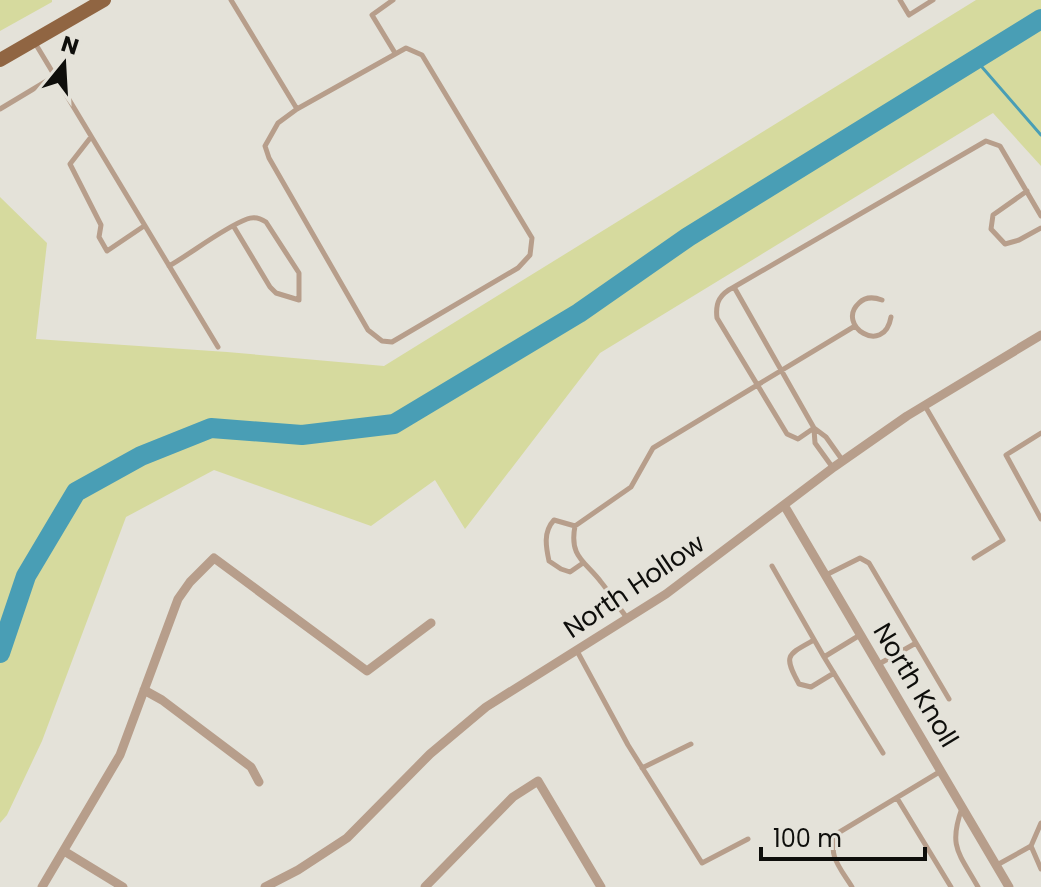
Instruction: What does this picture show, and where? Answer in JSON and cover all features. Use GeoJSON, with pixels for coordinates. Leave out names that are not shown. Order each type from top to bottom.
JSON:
{"type":"FeatureCollection","features":[{"type":"Feature","properties":{"kind":"main road"},"geometry":{"type":"LineString","coordinates":[[0,60],[104,0]]}},
{"type":"Feature","properties":{"kind":"street","name":"North Hollow"},"geometry":{"type":"LineString","coordinates":[[269,886],[347,838],[430,754],[476,714],[629,620],[712,562],[843,461],[925,405],[1041,335]]}},
{"type":"Feature","properties":{"kind":"street","name":"North Knoll"},"geometry":{"type":"LineString","coordinates":[[784,505],[1009,887]]}},
{"type":"Feature","properties":{"kind":"street"},"geometry":{"type":"LineString","coordinates":[[42,887],[120,755],[178,599],[195,576],[214,558],[367,671],[431,623]]}},
{"type":"Feature","properties":{"kind":"street"},"geometry":{"type":"LineString","coordinates":[[144,690],[251,767],[259,782]]}},
{"type":"Feature","properties":{"kind":"street"},"geometry":{"type":"LineString","coordinates":[[430,885],[513,797],[538,781],[601,887]]}},
{"type":"Feature","properties":{"kind":"street"},"geometry":{"type":"LineString","coordinates":[[64,851],[123,887]]}},
{"type":"Feature","properties":{"kind":"lane"},"geometry":{"type":"LineString","coordinates":[[231,0],[297,109]]}},
{"type":"Feature","properties":{"kind":"lane"},"geometry":{"type":"LineString","coordinates":[[393,0],[372,15],[395,53]]}},
{"type":"Feature","properties":{"kind":"lane"},"geometry":{"type":"LineString","coordinates":[[900,0],[909,15],[933,0]]}},
{"type":"Feature","properties":{"kind":"lane"},"geometry":{"type":"LineString","coordinates":[[33,41],[218,347]]}},
{"type":"Feature","properties":{"kind":"lane"},"geometry":{"type":"LineString","coordinates":[[406,48],[422,55],[532,238],[530,255],[518,268],[392,342],[382,341],[368,330],[269,158],[265,146],[269,135],[278,123],[297,109],[406,48]]}},
{"type":"Feature","properties":{"kind":"lane"},"geometry":{"type":"LineString","coordinates":[[0,109],[55,76]]}},
{"type":"Feature","properties":{"kind":"lane"},"geometry":{"type":"LineString","coordinates":[[91,137],[70,164],[101,225],[99,237],[107,251],[144,226]]}},
{"type":"Feature","properties":{"kind":"lane"},"geometry":{"type":"LineString","coordinates":[[814,428],[798,439],[791,437],[717,318],[718,301],[723,293],[986,141],[1000,146],[1041,216]]}},
{"type":"Feature","properties":{"kind":"lane"},"geometry":{"type":"LineString","coordinates":[[1027,191],[993,215],[991,229],[1005,244],[1041,228]]}},
{"type":"Feature","properties":{"kind":"lane"},"geometry":{"type":"LineString","coordinates":[[169,266],[234,227],[249,218],[258,217],[266,222],[299,273],[299,300],[284,296],[270,287],[234,227]]}},
{"type":"Feature","properties":{"kind":"lane"},"geometry":{"type":"LineString","coordinates":[[734,287],[814,428],[826,437],[843,461]]}},
{"type":"Feature","properties":{"kind":"lane"},"geometry":{"type":"LineString","coordinates":[[882,300],[870,297],[859,302],[853,312],[855,326],[863,334],[876,336],[887,329],[891,317]]}},
{"type":"Feature","properties":{"kind":"lane"},"geometry":{"type":"LineString","coordinates":[[629,620],[602,582],[577,557],[573,536],[575,526],[631,487],[653,448],[855,326]]}},
{"type":"Feature","properties":{"kind":"lane"},"geometry":{"type":"LineString","coordinates":[[925,405],[1003,540],[974,558]]}},
{"type":"Feature","properties":{"kind":"lane"},"geometry":{"type":"LineString","coordinates":[[814,428],[815,443],[833,468]]}},
{"type":"Feature","properties":{"kind":"lane"},"geometry":{"type":"LineString","coordinates":[[1041,433],[1006,455],[1041,519]]}},
{"type":"Feature","properties":{"kind":"lane"},"geometry":{"type":"LineString","coordinates":[[575,526],[560,520],[554,520],[550,525],[545,540],[549,561],[570,572],[583,563]]}},
{"type":"Feature","properties":{"kind":"lane"},"geometry":{"type":"LineString","coordinates":[[826,575],[860,558],[869,563],[949,699]]}},
{"type":"Feature","properties":{"kind":"lane"},"geometry":{"type":"LineString","coordinates":[[772,566],[883,753]]}},
{"type":"Feature","properties":{"kind":"lane"},"geometry":{"type":"LineString","coordinates":[[824,657],[861,634]]}},
{"type":"Feature","properties":{"kind":"lane"},"geometry":{"type":"LineString","coordinates":[[814,640],[792,652],[789,657],[789,664],[799,684],[811,687],[834,673]]}},
{"type":"Feature","properties":{"kind":"lane"},"geometry":{"type":"LineString","coordinates":[[878,665],[916,643]]}},
{"type":"Feature","properties":{"kind":"lane"},"geometry":{"type":"LineString","coordinates":[[577,651],[642,768],[702,863],[748,839]]}},
{"type":"Feature","properties":{"kind":"lane"},"geometry":{"type":"LineString","coordinates":[[642,768],[691,744]]}},
{"type":"Feature","properties":{"kind":"lane"},"geometry":{"type":"LineString","coordinates":[[852,887],[833,856],[833,841],[838,833],[941,771]]}},
{"type":"Feature","properties":{"kind":"lane"},"geometry":{"type":"LineString","coordinates":[[897,798],[951,887]]}},
{"type":"Feature","properties":{"kind":"lane"},"geometry":{"type":"LineString","coordinates":[[962,807],[953,837],[978,887]]}},
{"type":"Feature","properties":{"kind":"lane"},"geometry":{"type":"LineString","coordinates":[[996,865],[1031,846],[1041,823]]}},
{"type":"Feature","properties":{"kind":"lane"},"geometry":{"type":"LineString","coordinates":[[1031,846],[1041,869]]}},
{"type":"Feature","properties":{"kind":"green space"},"geometry":{"type":"Polygon","coordinates":[[[0,0],[52,0],[52,2],[0,31],[0,0]]]}},
{"type":"Feature","properties":{"kind":"green space"},"geometry":{"type":"Polygon","coordinates":[[[976,0],[1041,0],[1041,166],[993,113],[600,353],[465,529],[435,480],[371,526],[214,470],[126,517],[42,741],[7,815],[0,823],[0,197],[47,243],[36,339],[384,366],[976,0]]]}},
{"type":"Feature","properties":{"kind":"waterway"},"geometry":{"type":"LineString","coordinates":[[0,653],[26,576],[76,492],[141,456],[211,428],[302,435],[394,424],[579,313],[688,237],[1041,19]]}},
{"type":"Feature","properties":{"kind":"waterway"},"geometry":{"type":"LineString","coordinates":[[975,59],[1041,135]]}}]}
